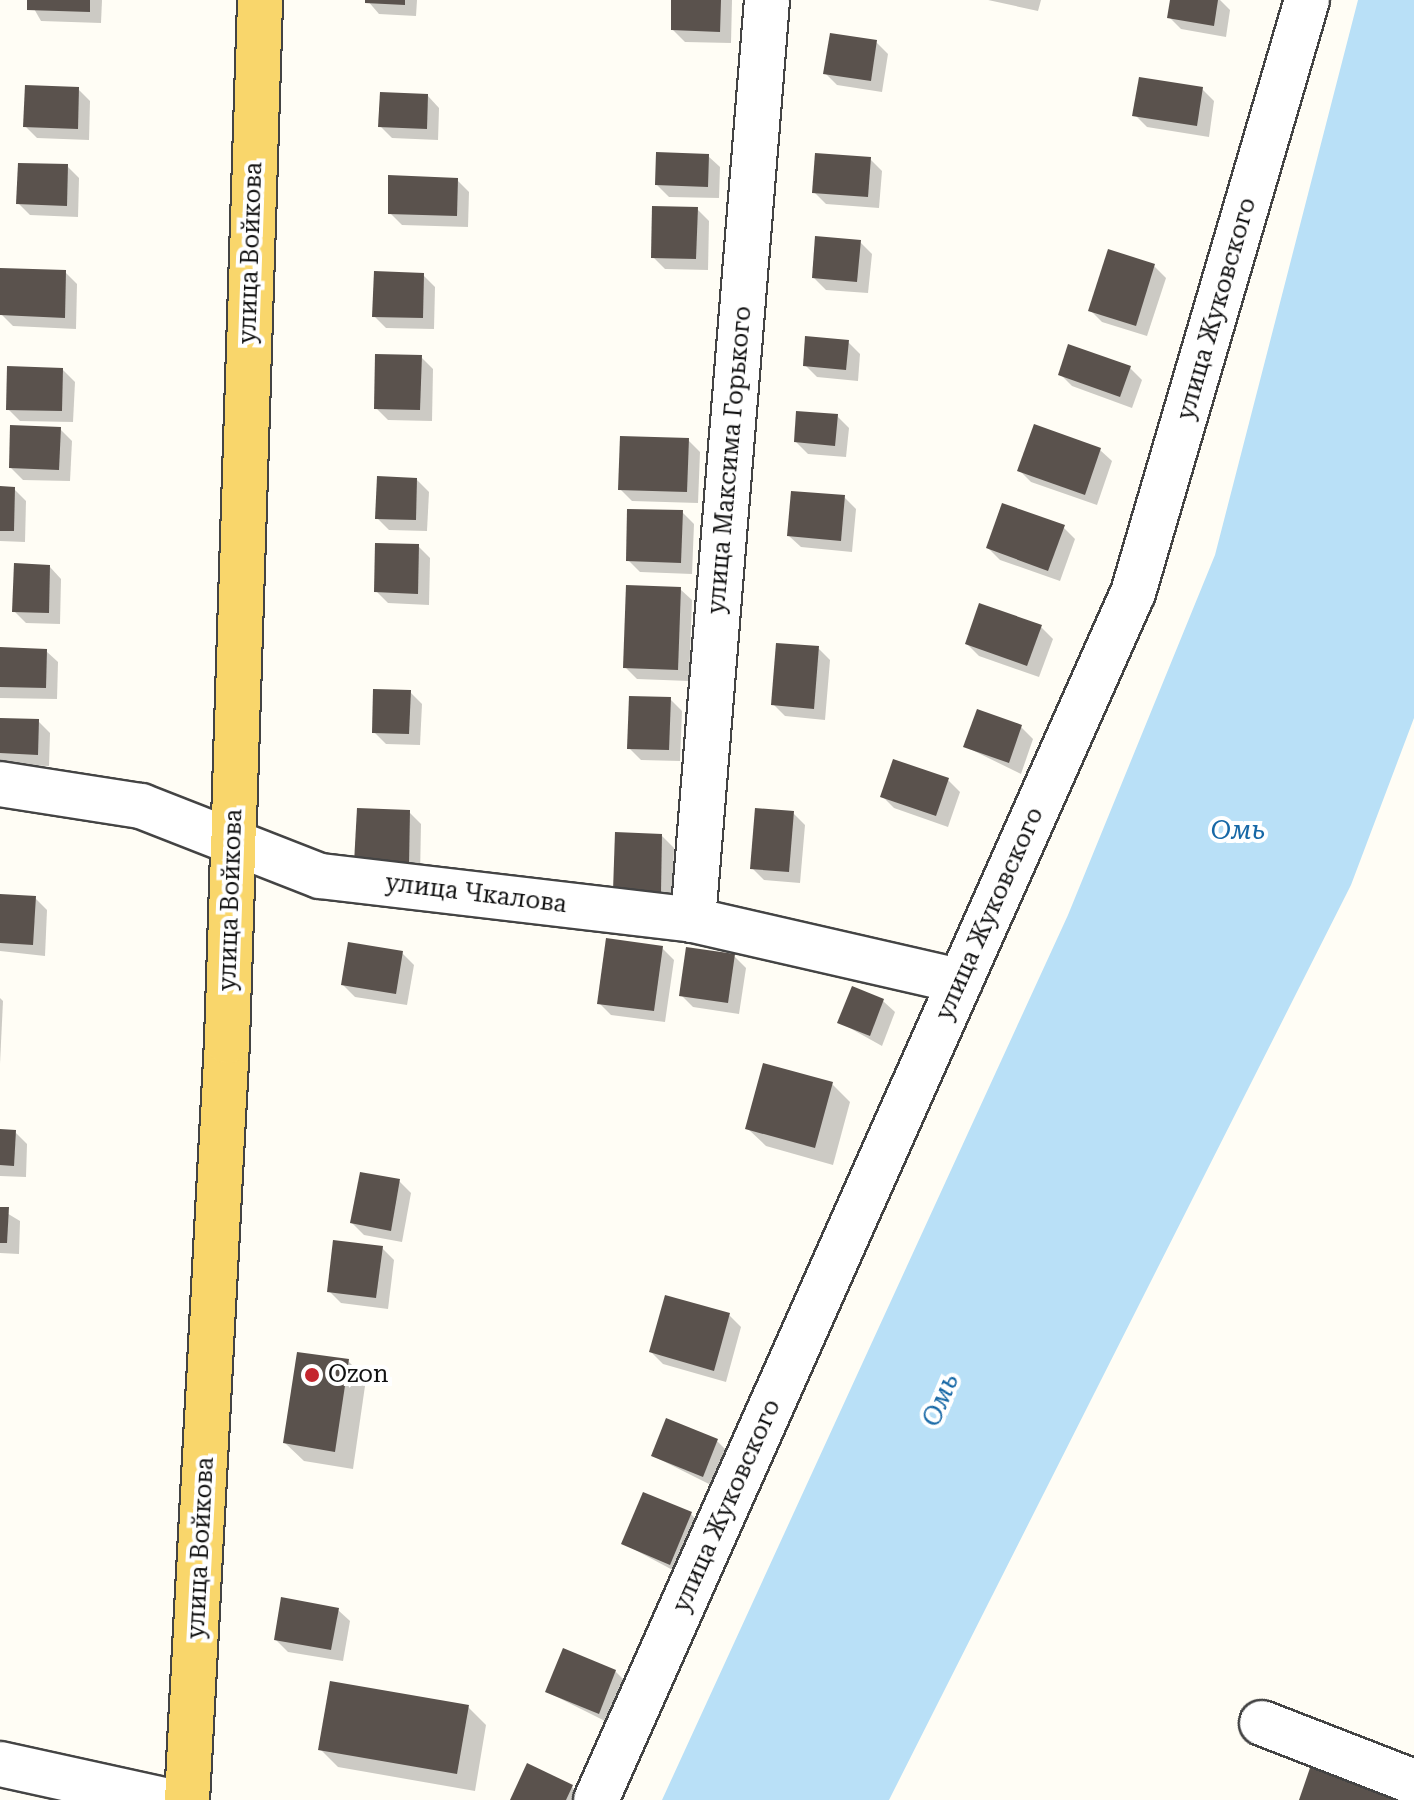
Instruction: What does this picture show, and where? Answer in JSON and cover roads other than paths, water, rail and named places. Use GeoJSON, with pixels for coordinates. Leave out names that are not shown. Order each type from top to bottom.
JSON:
{"type":"FeatureCollection","features":[{"type":"Feature","properties":{"kind":"main road","name":"улица Войкова"},"geometry":{"type":"LineString","coordinates":[[187,1800],[233,847],[260,0]]}},
{"type":"Feature","properties":{"kind":"street","name":"улица Максима Горького"},"geometry":{"type":"LineString","coordinates":[[693,920],[767,0]]}},
{"type":"Feature","properties":{"kind":"street","name":"улица Жуковского"},"geometry":{"type":"LineString","coordinates":[[596,1800],[1133,593],[1307,0]]}},
{"type":"Feature","properties":{"kind":"street","name":"улица Чкалова"},"geometry":{"type":"LineString","coordinates":[[0,784],[141,806],[233,847],[320,876],[693,920],[960,981]]}},
{"type":"Feature","properties":{"kind":"street"},"geometry":{"type":"LineString","coordinates":[[1262,1723],[1414,1782]]}},
{"type":"Feature","properties":{"kind":"street"},"geometry":{"type":"LineString","coordinates":[[0,1764],[164,1800]]}},
{"type":"Feature","properties":{"kind":"water","name":"Омь"},"geometry":{"type":"Polygon","coordinates":[[[1358,0],[1414,0],[1414,718],[1351,885],[889,1800],[662,1800],[1068,915],[1215,555],[1358,0]]]}},
{"type":"Feature","properties":{"kind":"place","name":"Ozon"},"geometry":{"type":"Point","coordinates":[312,1375]}}]}
